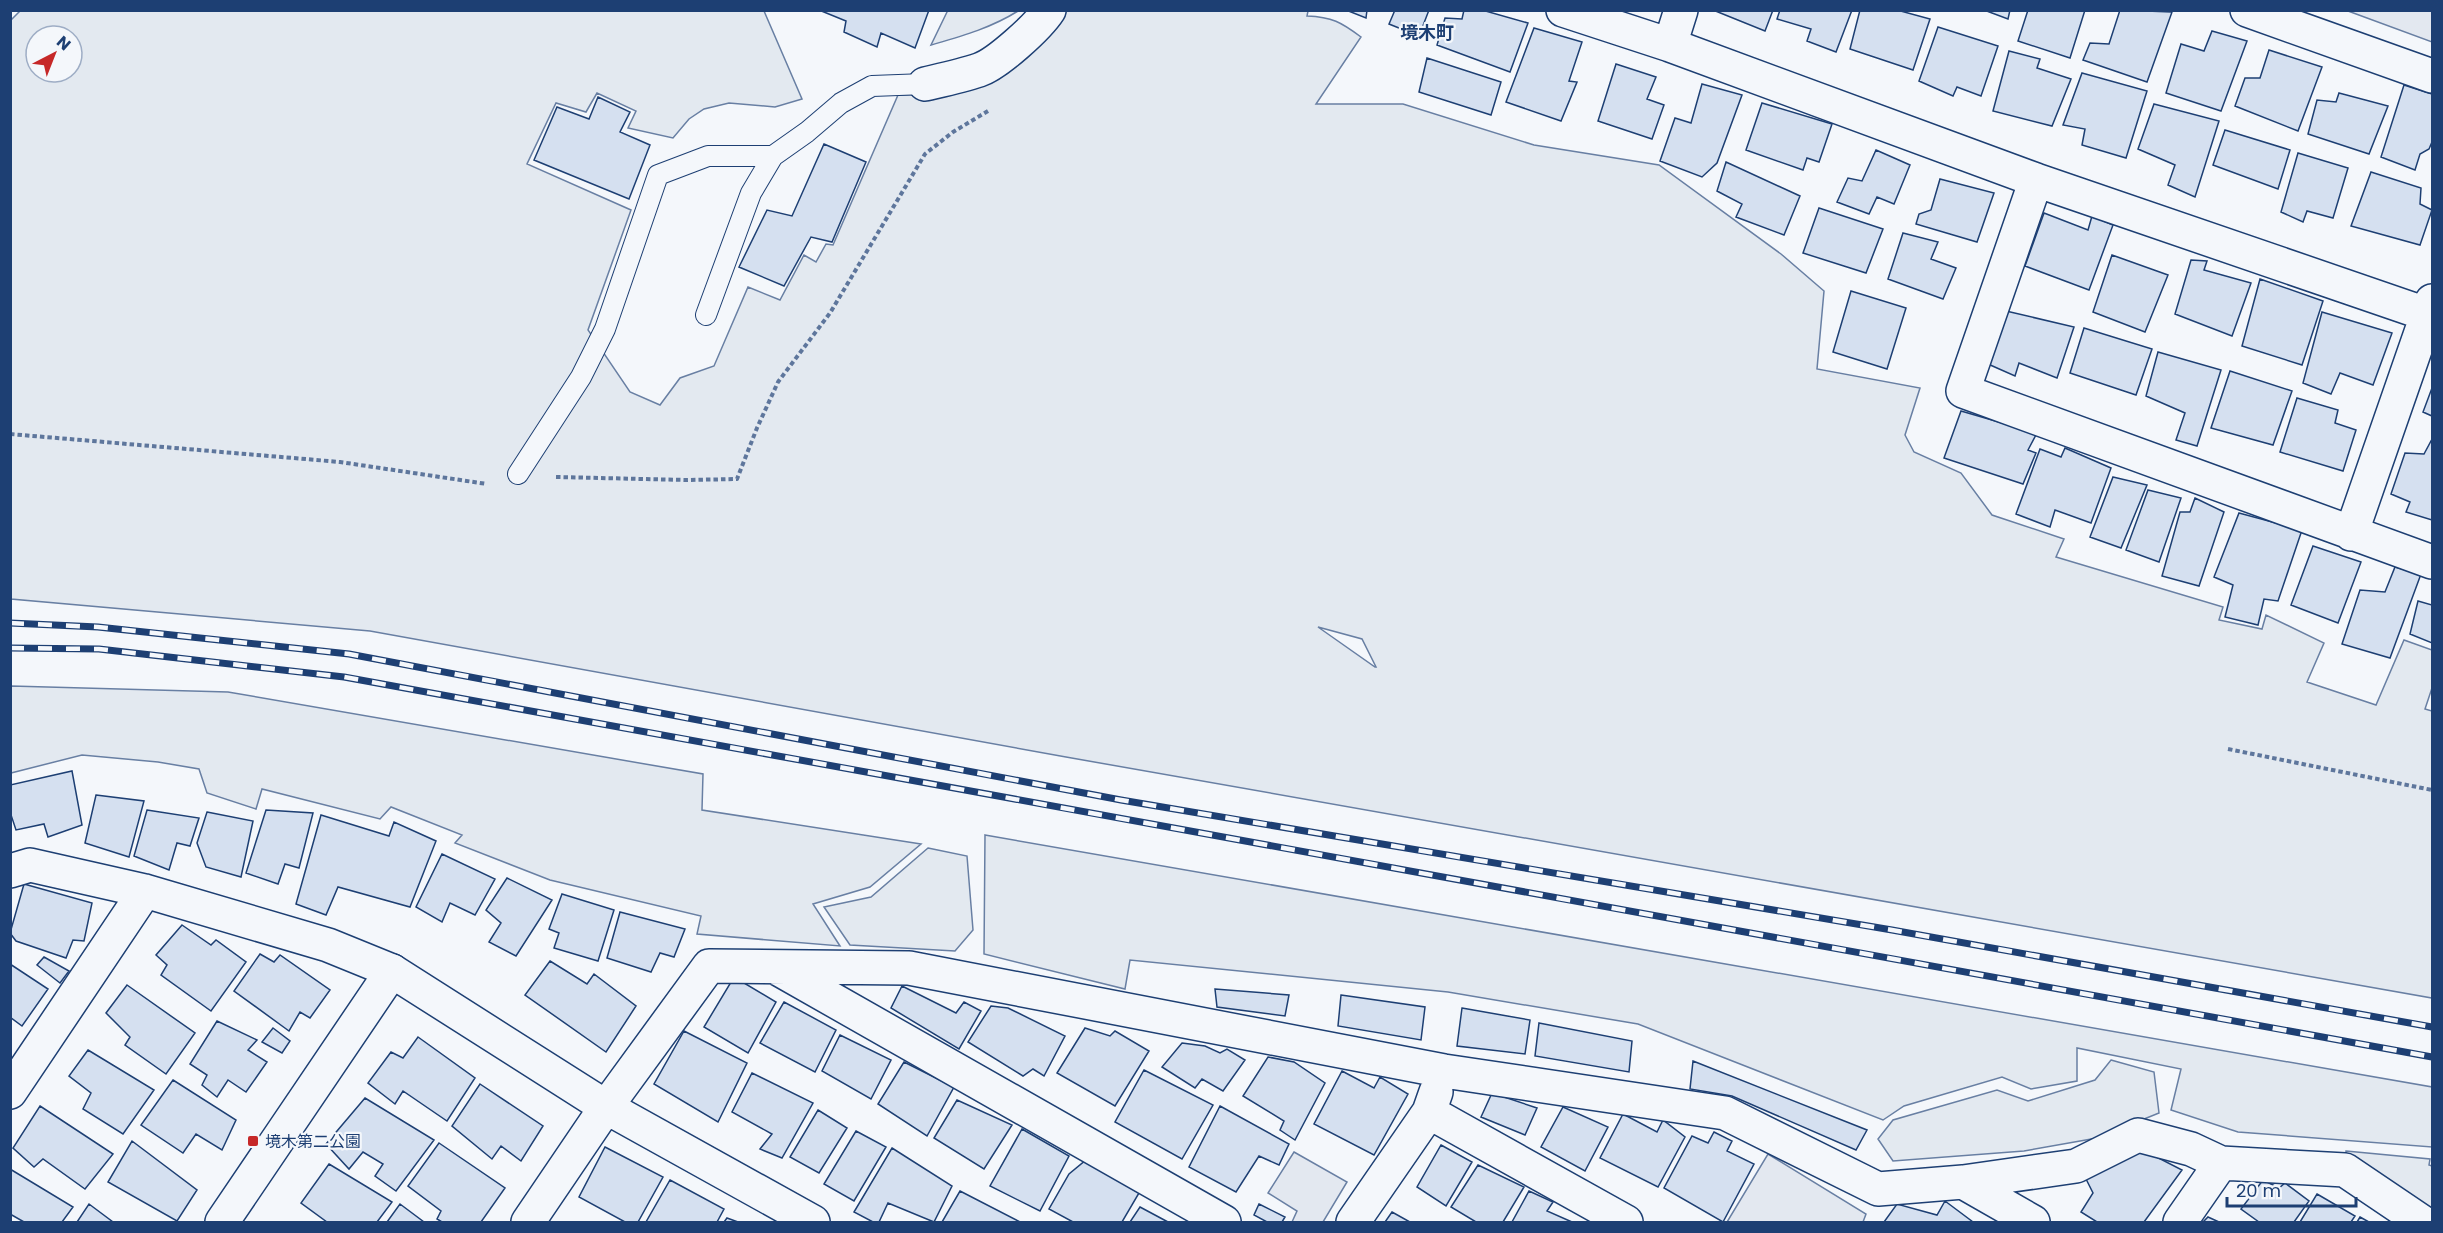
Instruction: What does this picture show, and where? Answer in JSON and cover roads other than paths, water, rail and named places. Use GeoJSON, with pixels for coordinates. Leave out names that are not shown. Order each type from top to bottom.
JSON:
{"type":"FeatureCollection","features":[{"type":"Feature","properties":{"kind":"street"},"geometry":{"type":"LineString","coordinates":[[925,84],[981,69],[1025,36],[1042,21],[1049,10]]}},
{"type":"Feature","properties":{"kind":"street"},"geometry":{"type":"LineString","coordinates":[[1563,10],[1670,45],[2036,180],[2431,310],[2351,534]]}},
{"type":"Feature","properties":{"kind":"street"},"geometry":{"type":"LineString","coordinates":[[1670,45],[1680,10]]}},
{"type":"Feature","properties":{"kind":"street"},"geometry":{"type":"LineString","coordinates":[[2247,10],[2433,76]]}},
{"type":"Feature","properties":{"kind":"street"},"geometry":{"type":"LineString","coordinates":[[2036,180],[1963,392],[2433,562]]}},
{"type":"Feature","properties":{"kind":"street"},"geometry":{"type":"LineString","coordinates":[[10,871],[30,866],[145,891],[328,945],[392,971],[606,1107],[813,1222]]}},
{"type":"Feature","properties":{"kind":"street"},"geometry":{"type":"LineString","coordinates":[[10,1092],[145,891]]}},
{"type":"Feature","properties":{"kind":"street"},"geometry":{"type":"LineString","coordinates":[[528,1222],[606,1107],[709,966],[909,968],[1444,1071],[1725,1113],[1878,1189],[1963,1182],[2076,1166],[2138,1135],[2191,1149],[2221,1163],[2345,1170],[2422,1222]]}},
{"type":"Feature","properties":{"kind":"street"},"geometry":{"type":"LineString","coordinates":[[775,967],[1224,1222]]}},
{"type":"Feature","properties":{"kind":"street"},"geometry":{"type":"LineString","coordinates":[[222,1222],[392,971]]}},
{"type":"Feature","properties":{"kind":"street"},"geometry":{"type":"LineString","coordinates":[[1353,1222],[1429,1112],[1444,1071]]}},
{"type":"Feature","properties":{"kind":"street"},"geometry":{"type":"LineString","coordinates":[[1429,1112],[1626,1222]]}},
{"type":"Feature","properties":{"kind":"street"},"geometry":{"type":"LineString","coordinates":[[2180,1222],[2221,1163]]}},
{"type":"Feature","properties":{"kind":"street"},"geometry":{"type":"LineString","coordinates":[[1963,1182],[2033,1222]]}},
{"type":"Feature","properties":{"kind":"lane"},"geometry":{"type":"LineString","coordinates":[[706,315],[751,193],[773,156],[807,132],[841,103],[872,86],[925,84]]}},
{"type":"Feature","properties":{"kind":"lane"},"geometry":{"type":"LineString","coordinates":[[518,474],[581,377],[605,329],[658,175],[708,156],[773,156]]}},
{"type":"Feature","properties":{"kind":"railway"},"geometry":{"type":"LineString","coordinates":[[10,623],[98,627],[349,654],[1121,800],[1892,930],[2432,1027]]}},
{"type":"Feature","properties":{"kind":"railway"},"geometry":{"type":"LineString","coordinates":[[10,648],[99,649],[344,677],[2432,1057]]}},
{"type":"Feature","properties":{"kind":"place","name":"境木第二公園"},"geometry":{"type":"Point","coordinates":[253,1141]}},
{"type":"Feature","properties":{"kind":"district","name":"境木町"},"geometry":{"type":"Point","coordinates":[1427,33]}}]}
